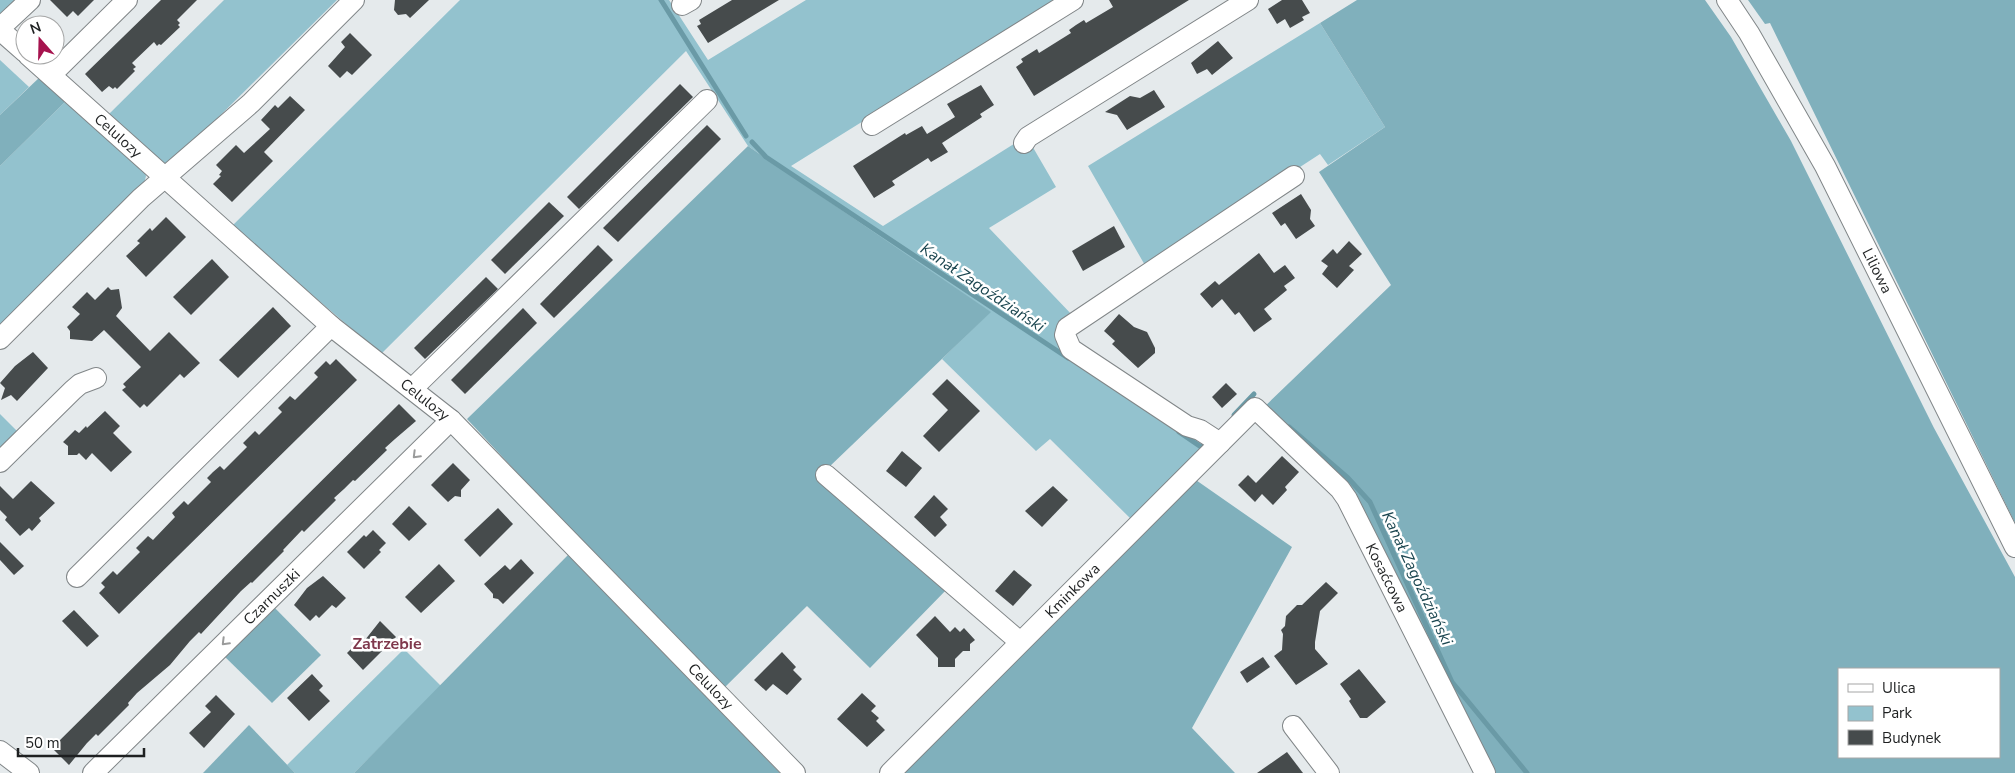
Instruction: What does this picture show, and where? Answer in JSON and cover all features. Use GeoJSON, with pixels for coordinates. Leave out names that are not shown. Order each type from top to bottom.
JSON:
{"type":"FeatureCollection","features":[{"type":"Feature","properties":{"kind":"street"},"geometry":{"type":"LineString","coordinates":[[15,43],[0,29],[30,0]]}},
{"type":"Feature","properties":{"kind":"street"},"geometry":{"type":"LineString","coordinates":[[51,75],[127,0]]}},
{"type":"Feature","properties":{"kind":"street"},"geometry":{"type":"LineString","coordinates":[[0,339],[141,198],[251,103],[354,0]]}},
{"type":"Feature","properties":{"kind":"street"},"geometry":{"type":"LineString","coordinates":[[872,124],[1073,0]]}},
{"type":"Feature","properties":{"kind":"street"},"geometry":{"type":"LineString","coordinates":[[1024,143],[1028,137],[1248,0]]}},
{"type":"Feature","properties":{"kind":"street","name":"Liliowa"},"geometry":{"type":"LineString","coordinates":[[1727,0],[1749,33],[1825,166],[2015,548]]}},
{"type":"Feature","properties":{"kind":"street","name":"Celulozy"},"geometry":{"type":"LineString","coordinates":[[40,65],[331,326],[451,420],[796,773]]}},
{"type":"Feature","properties":{"kind":"street"},"geometry":{"type":"LineString","coordinates":[[412,389],[707,100]]}},
{"type":"Feature","properties":{"kind":"street"},"geometry":{"type":"LineString","coordinates":[[1220,443],[1200,430],[1187,426],[1071,349],[1065,335],[1067,328],[1294,176]]}},
{"type":"Feature","properties":{"kind":"street"},"geometry":{"type":"LineString","coordinates":[[77,578],[331,326]]}},
{"type":"Feature","properties":{"kind":"street"},"geometry":{"type":"LineString","coordinates":[[0,462],[73,390],[80,384],[96,378]]}},
{"type":"Feature","properties":{"kind":"street","name":"Kminkowa"},"geometry":{"type":"LineString","coordinates":[[890,773],[1255,408]]}},
{"type":"Feature","properties":{"kind":"street","name":"Kosaćcowa"},"geometry":{"type":"LineString","coordinates":[[1255,408],[1340,489],[1347,499],[1485,773]]}},
{"type":"Feature","properties":{"kind":"street","name":"Czarnuszki"},"geometry":{"type":"LineString","coordinates":[[93,773],[451,420]]}},
{"type":"Feature","properties":{"kind":"street"},"geometry":{"type":"LineString","coordinates":[[826,475],[1020,642]]}},
{"type":"Feature","properties":{"kind":"street"},"geometry":{"type":"LineString","coordinates":[[1293,726],[1329,773]]}},
{"type":"Feature","properties":{"kind":"street"},"geometry":{"type":"LineString","coordinates":[[0,751],[29,773]]}},
{"type":"Feature","properties":{"kind":"green space"},"geometry":{"type":"Polygon","coordinates":[[[0,0],[19,0],[0,18],[0,0]]]}},
{"type":"Feature","properties":{"kind":"green space"},"geometry":{"type":"Polygon","coordinates":[[[224,0],[337,0],[166,169],[107,116],[224,0]]]}},
{"type":"Feature","properties":{"kind":"green space"},"geometry":{"type":"Polygon","coordinates":[[[460,0],[669,0],[708,60],[806,0],[1058,0],[791,166],[883,226],[1017,142],[1031,144],[1056,187],[989,228],[1074,317],[1057,336],[1208,446],[1133,521],[1050,439],[1036,451],[942,359],[990,312],[748,146],[686,51],[381,354],[232,226],[460,0]]]}},
{"type":"Feature","properties":{"kind":"green space"},"geometry":{"type":"Polygon","coordinates":[[[1320,23],[1385,127],[1328,165],[1320,154],[1146,267],[1088,166],[1320,23]]]}},
{"type":"Feature","properties":{"kind":"green space"},"geometry":{"type":"Polygon","coordinates":[[[0,60],[29,87],[0,115],[0,60]]]}},
{"type":"Feature","properties":{"kind":"green space"},"geometry":{"type":"Polygon","coordinates":[[[67,100],[144,169],[146,176],[144,184],[0,330],[0,166],[67,100]]]}},
{"type":"Feature","properties":{"kind":"green space"},"geometry":{"type":"Polygon","coordinates":[[[0,414],[17,431],[0,448],[0,414]]]}},
{"type":"Feature","properties":{"kind":"green space"},"geometry":{"type":"Polygon","coordinates":[[[404,649],[441,686],[354,773],[295,773],[287,765],[404,649]]]}},
{"type":"Feature","properties":{"kind":"shaded area"},"geometry":{"type":"Polygon","coordinates":[[[1357,0],[1705,0],[1731,37],[1791,141],[1934,428],[2015,577],[2015,773],[1496,773],[1402,586],[1350,493],[1261,410],[1391,285],[1319,172],[1385,127],[1320,23],[1357,0]]]}},
{"type":"Feature","properties":{"kind":"shaded area"},"geometry":{"type":"Polygon","coordinates":[[[1748,0],[2015,0],[2015,523],[1770,23],[1765,24],[1748,0]]]}},
{"type":"Feature","properties":{"kind":"shaded area"},"geometry":{"type":"Polygon","coordinates":[[[41,76],[67,100],[0,166],[0,115],[41,76]]]}},
{"type":"Feature","properties":{"kind":"shaded area"},"geometry":{"type":"Polygon","coordinates":[[[748,146],[991,312],[828,468],[949,587],[870,668],[807,606],[721,691],[467,419],[748,146]]]}},
{"type":"Feature","properties":{"kind":"shaded area"},"geometry":{"type":"Polygon","coordinates":[[[1193,478],[1292,547],[1192,728],[1235,773],[899,773],[1193,478]]]}},
{"type":"Feature","properties":{"kind":"shaded area"},"geometry":{"type":"Polygon","coordinates":[[[568,555],[780,773],[354,773],[568,555]]]}},
{"type":"Feature","properties":{"kind":"shaded area"},"geometry":{"type":"Polygon","coordinates":[[[272,605],[321,655],[272,703],[222,654],[272,605]]]}},
{"type":"Feature","properties":{"kind":"shaded area"},"geometry":{"type":"Polygon","coordinates":[[[249,725],[295,773],[203,773],[249,725]]]}},
{"type":"Feature","properties":{"kind":"building"},"geometry":{"type":"Polygon","coordinates":[[[50,0],[94,0],[78,16],[73,11],[67,17],[50,0]]]}},
{"type":"Feature","properties":{"kind":"building"},"geometry":{"type":"Polygon","coordinates":[[[161,0],[197,0],[177,20],[180,23],[178,25],[180,27],[161,45],[157,46],[154,42],[132,63],[136,67],[133,69],[135,71],[117,89],[109,86],[102,92],[85,74],[161,0]]]}},
{"type":"Feature","properties":{"kind":"building"},"geometry":{"type":"Polygon","coordinates":[[[395,0],[429,0],[410,18],[406,14],[398,15],[394,10],[395,0]]]}},
{"type":"Feature","properties":{"kind":"building"},"geometry":{"type":"Polygon","coordinates":[[[732,0],[779,0],[708,43],[697,26],[701,24],[699,20],[732,0]]]}},
{"type":"Feature","properties":{"kind":"building"},"geometry":{"type":"Polygon","coordinates":[[[1109,0],[1189,0],[1034,96],[1016,67],[1023,62],[1021,59],[1037,49],[1039,53],[1071,33],[1069,30],[1084,20],[1086,23],[1113,7],[1109,0]]]}},
{"type":"Feature","properties":{"kind":"building"},"geometry":{"type":"Polygon","coordinates":[[[1282,0],[1302,0],[1310,13],[1302,17],[1304,20],[1290,28],[1285,19],[1277,24],[1268,9],[1282,0]]]}},
{"type":"Feature","properties":{"kind":"building"},"geometry":{"type":"Polygon","coordinates":[[[350,33],[372,55],[352,75],[347,71],[340,78],[328,66],[345,47],[341,42],[350,33]]]}},
{"type":"Feature","properties":{"kind":"building"},"geometry":{"type":"Polygon","coordinates":[[[1218,41],[1233,58],[1212,75],[1207,69],[1197,74],[1191,63],[1218,41]]]}},
{"type":"Feature","properties":{"kind":"building"},"geometry":{"type":"Polygon","coordinates":[[[680,84],[693,97],[579,209],[567,197],[680,84]]]}},
{"type":"Feature","properties":{"kind":"building"},"geometry":{"type":"Polygon","coordinates":[[[981,85],[994,105],[980,114],[982,117],[942,143],[948,152],[931,162],[928,158],[892,181],[895,185],[874,198],[853,166],[905,133],[906,135],[922,126],[927,134],[955,117],[947,104],[981,85]]]}},
{"type":"Feature","properties":{"kind":"building"},"geometry":{"type":"Polygon","coordinates":[[[1154,90],[1165,107],[1127,130],[1117,115],[1105,112],[1130,96],[1140,98],[1154,90]]]}},
{"type":"Feature","properties":{"kind":"building"},"geometry":{"type":"Polygon","coordinates":[[[290,96],[305,110],[264,152],[273,161],[232,202],[213,184],[221,176],[219,175],[222,171],[216,165],[236,145],[244,153],[270,129],[261,120],[275,105],[278,108],[290,96]]]}},
{"type":"Feature","properties":{"kind":"building"},"geometry":{"type":"Polygon","coordinates":[[[707,125],[721,139],[618,242],[603,228],[707,125]]]}},
{"type":"Feature","properties":{"kind":"building"},"geometry":{"type":"Polygon","coordinates":[[[1301,194],[1311,210],[1310,219],[1315,226],[1296,239],[1285,223],[1281,226],[1272,213],[1301,194]]]}},
{"type":"Feature","properties":{"kind":"building"},"geometry":{"type":"Polygon","coordinates":[[[549,202],[564,216],[505,274],[491,260],[549,202]]]}},
{"type":"Feature","properties":{"kind":"building"},"geometry":{"type":"Polygon","coordinates":[[[166,217],[186,237],[146,277],[126,256],[140,243],[137,241],[150,228],[152,231],[166,217]]]}},
{"type":"Feature","properties":{"kind":"building"},"geometry":{"type":"Polygon","coordinates":[[[1114,226],[1125,247],[1083,271],[1072,251],[1114,226]]]}},
{"type":"Feature","properties":{"kind":"building"},"geometry":{"type":"Polygon","coordinates":[[[1349,241],[1362,254],[1349,266],[1354,270],[1337,288],[1322,274],[1328,266],[1321,261],[1333,249],[1337,254],[1349,241]]]}},
{"type":"Feature","properties":{"kind":"building"},"geometry":{"type":"Polygon","coordinates":[[[598,245],[613,260],[554,318],[540,304],[598,245]]]}},
{"type":"Feature","properties":{"kind":"building"},"geometry":{"type":"Polygon","coordinates":[[[1259,253],[1274,273],[1285,265],[1295,278],[1284,286],[1287,290],[1264,309],[1272,319],[1254,332],[1239,312],[1235,315],[1222,299],[1212,308],[1200,294],[1215,281],[1219,285],[1259,253]]]}},
{"type":"Feature","properties":{"kind":"building"},"geometry":{"type":"Polygon","coordinates":[[[212,259],[229,277],[191,315],[173,297],[212,259]]]}},
{"type":"Feature","properties":{"kind":"building"},"geometry":{"type":"Polygon","coordinates":[[[486,277],[498,289],[425,359],[414,348],[486,277]]]}},
{"type":"Feature","properties":{"kind":"building"},"geometry":{"type":"Polygon","coordinates":[[[108,287],[111,290],[119,289],[122,308],[116,316],[150,351],[169,332],[200,363],[184,378],[180,374],[147,407],[144,404],[140,408],[122,390],[126,387],[123,384],[141,367],[104,330],[92,341],[70,339],[70,331],[67,327],[80,314],[72,307],[87,292],[95,300],[108,287]]]}},
{"type":"Feature","properties":{"kind":"building"},"geometry":{"type":"Polygon","coordinates":[[[273,307],[291,326],[238,378],[219,360],[273,307]]]}},
{"type":"Feature","properties":{"kind":"building"},"geometry":{"type":"Polygon","coordinates":[[[523,308],[537,323],[465,394],[451,380],[523,308]]]}},
{"type":"Feature","properties":{"kind":"building"},"geometry":{"type":"Polygon","coordinates":[[[1119,314],[1134,327],[1147,332],[1155,348],[1155,353],[1138,368],[1112,344],[1115,341],[1104,331],[1119,314]]]}},
{"type":"Feature","properties":{"kind":"building"},"geometry":{"type":"Polygon","coordinates":[[[33,352],[48,368],[17,401],[11,395],[1,400],[5,388],[0,383],[15,366],[33,352]]]}},
{"type":"Feature","properties":{"kind":"building"},"geometry":{"type":"Polygon","coordinates":[[[336,359],[357,380],[119,614],[99,593],[105,587],[101,583],[113,571],[117,575],[140,552],[136,548],[148,536],[153,540],[175,517],[172,513],[184,501],[188,505],[211,482],[207,478],[213,472],[220,466],[224,470],[247,447],[243,443],[255,431],[259,435],[282,412],[278,408],[290,396],[295,400],[318,377],[314,373],[326,361],[330,365],[336,359]]]}},
{"type":"Feature","properties":{"kind":"building"},"geometry":{"type":"Polygon","coordinates":[[[947,379],[980,411],[939,452],[923,436],[948,410],[932,394],[947,379]]]}},
{"type":"Feature","properties":{"kind":"building"},"geometry":{"type":"Polygon","coordinates":[[[1226,383],[1237,394],[1222,408],[1212,397],[1226,383]]]}},
{"type":"Feature","properties":{"kind":"building"},"geometry":{"type":"Polygon","coordinates":[[[399,404],[416,421],[385,448],[387,450],[355,481],[353,480],[334,498],[336,500],[304,532],[302,530],[284,551],[252,583],[241,591],[201,634],[199,632],[170,665],[137,693],[128,703],[129,705],[98,736],[96,734],[87,743],[69,765],[52,748],[399,404]]]}},
{"type":"Feature","properties":{"kind":"building"},"geometry":{"type":"Polygon","coordinates":[[[105,411],[120,426],[113,433],[132,452],[111,472],[92,453],[86,460],[79,453],[77,455],[68,455],[68,446],[63,442],[75,430],[79,433],[86,426],[87,428],[105,411]]]}},
{"type":"Feature","properties":{"kind":"building"},"geometry":{"type":"Polygon","coordinates":[[[902,451],[922,468],[906,487],[886,471],[902,451]]]}},
{"type":"Feature","properties":{"kind":"building"},"geometry":{"type":"Polygon","coordinates":[[[1282,456],[1299,472],[1285,487],[1287,490],[1273,505],[1262,494],[1255,502],[1238,485],[1248,475],[1256,483],[1282,456]]]}},
{"type":"Feature","properties":{"kind":"building"},"geometry":{"type":"Polygon","coordinates":[[[453,463],[470,480],[461,490],[461,497],[455,496],[448,502],[431,485],[453,463]]]}},
{"type":"Feature","properties":{"kind":"building"},"geometry":{"type":"Polygon","coordinates":[[[31,481],[55,503],[39,518],[41,521],[32,531],[29,528],[20,536],[5,520],[7,517],[0,510],[0,486],[13,499],[31,481]]]}},
{"type":"Feature","properties":{"kind":"building"},"geometry":{"type":"Polygon","coordinates":[[[1053,486],[1068,500],[1042,527],[1025,511],[1053,486]]]}},
{"type":"Feature","properties":{"kind":"building"},"geometry":{"type":"Polygon","coordinates":[[[934,495],[948,509],[940,517],[947,525],[935,537],[914,517],[934,495]]]}},
{"type":"Feature","properties":{"kind":"building"},"geometry":{"type":"Polygon","coordinates":[[[409,506],[427,524],[409,541],[392,524],[409,506]]]}},
{"type":"Feature","properties":{"kind":"building"},"geometry":{"type":"Polygon","coordinates":[[[498,508],[513,524],[480,557],[464,540],[498,508]]]}},
{"type":"Feature","properties":{"kind":"building"},"geometry":{"type":"Polygon","coordinates":[[[373,530],[386,543],[379,550],[381,552],[364,569],[347,552],[364,535],[366,537],[373,530]]]}},
{"type":"Feature","properties":{"kind":"building"},"geometry":{"type":"Polygon","coordinates":[[[0,542],[24,566],[14,575],[0,560],[0,542]]]}},
{"type":"Feature","properties":{"kind":"building"},"geometry":{"type":"Polygon","coordinates":[[[521,559],[534,573],[503,604],[498,599],[493,598],[493,594],[484,584],[505,565],[510,570],[521,559]]]}},
{"type":"Feature","properties":{"kind":"building"},"geometry":{"type":"Polygon","coordinates":[[[439,564],[455,581],[421,613],[405,597],[439,564]]]}},
{"type":"Feature","properties":{"kind":"building"},"geometry":{"type":"Polygon","coordinates":[[[1014,570],[1032,585],[1013,606],[995,591],[1014,570]]]}},
{"type":"Feature","properties":{"kind":"building"},"geometry":{"type":"Polygon","coordinates":[[[323,576],[346,598],[336,608],[332,605],[319,618],[316,615],[310,621],[294,605],[307,588],[323,576]]]}},
{"type":"Feature","properties":{"kind":"building"},"geometry":{"type":"Polygon","coordinates":[[[1326,582],[1338,593],[1320,611],[1315,649],[1328,664],[1296,685],[1274,656],[1282,650],[1283,634],[1281,630],[1285,626],[1286,616],[1297,605],[1302,605],[1326,582]]]}},
{"type":"Feature","properties":{"kind":"building"},"geometry":{"type":"Polygon","coordinates":[[[74,610],[99,636],[87,647],[62,621],[74,610]]]}},
{"type":"Feature","properties":{"kind":"building"},"geometry":{"type":"Polygon","coordinates":[[[935,616],[950,632],[955,627],[960,632],[964,628],[975,640],[970,644],[970,651],[963,651],[955,659],[955,667],[938,667],[938,658],[916,635],[935,616]]]}},
{"type":"Feature","properties":{"kind":"building"},"geometry":{"type":"Polygon","coordinates":[[[380,621],[396,637],[363,670],[347,653],[363,637],[365,640],[380,621]]]}},
{"type":"Feature","properties":{"kind":"building"},"geometry":{"type":"Polygon","coordinates":[[[782,652],[796,667],[793,670],[802,679],[787,695],[773,684],[766,691],[754,680],[782,652]]]}},
{"type":"Feature","properties":{"kind":"building"},"geometry":{"type":"Polygon","coordinates":[[[1263,657],[1270,667],[1247,683],[1240,672],[1263,657]]]}},
{"type":"Feature","properties":{"kind":"building"},"geometry":{"type":"Polygon","coordinates":[[[1359,669],[1386,702],[1367,718],[1360,718],[1349,701],[1351,699],[1340,684],[1359,669]]]}},
{"type":"Feature","properties":{"kind":"building"},"geometry":{"type":"Polygon","coordinates":[[[312,674],[323,686],[319,690],[330,701],[309,721],[287,698],[312,674]]]}},
{"type":"Feature","properties":{"kind":"building"},"geometry":{"type":"Polygon","coordinates":[[[862,693],[876,706],[871,711],[879,718],[876,721],[885,730],[867,747],[837,719],[862,693]]]}},
{"type":"Feature","properties":{"kind":"building"},"geometry":{"type":"Polygon","coordinates":[[[216,695],[235,714],[204,748],[189,733],[211,712],[205,706],[216,695]]]}},
{"type":"Feature","properties":{"kind":"building"},"geometry":{"type":"Polygon","coordinates":[[[1287,752],[1303,773],[1257,773],[1287,752]]]}},
{"type":"Feature","properties":{"kind":"waterway","name":"Kanał Zagoździański"},"geometry":{"type":"LineString","coordinates":[[661,0],[746,136]]}},
{"type":"Feature","properties":{"kind":"waterway","name":"Kanał Zagoździański"},"geometry":{"type":"LineString","coordinates":[[752,142],[766,157],[1068,358]]}},
{"type":"Feature","properties":{"kind":"waterway","name":"Kanał Zagoździański"},"geometry":{"type":"LineString","coordinates":[[1234,415],[1254,394]]}},
{"type":"Feature","properties":{"kind":"waterway","name":"Kanał Zagoździański"},"geometry":{"type":"LineString","coordinates":[[1289,427],[1348,478],[1370,502],[1452,682],[1527,773]]}},
{"type":"Feature","properties":{"kind":"waterway","name":"Kanał Zagoździański"},"geometry":{"type":"LineString","coordinates":[[1179,432],[1201,447],[1203,445]]}},
{"type":"Feature","properties":{"kind":"district","name":"Zatrzebie"},"geometry":{"type":"Point","coordinates":[387,643]}}]}
